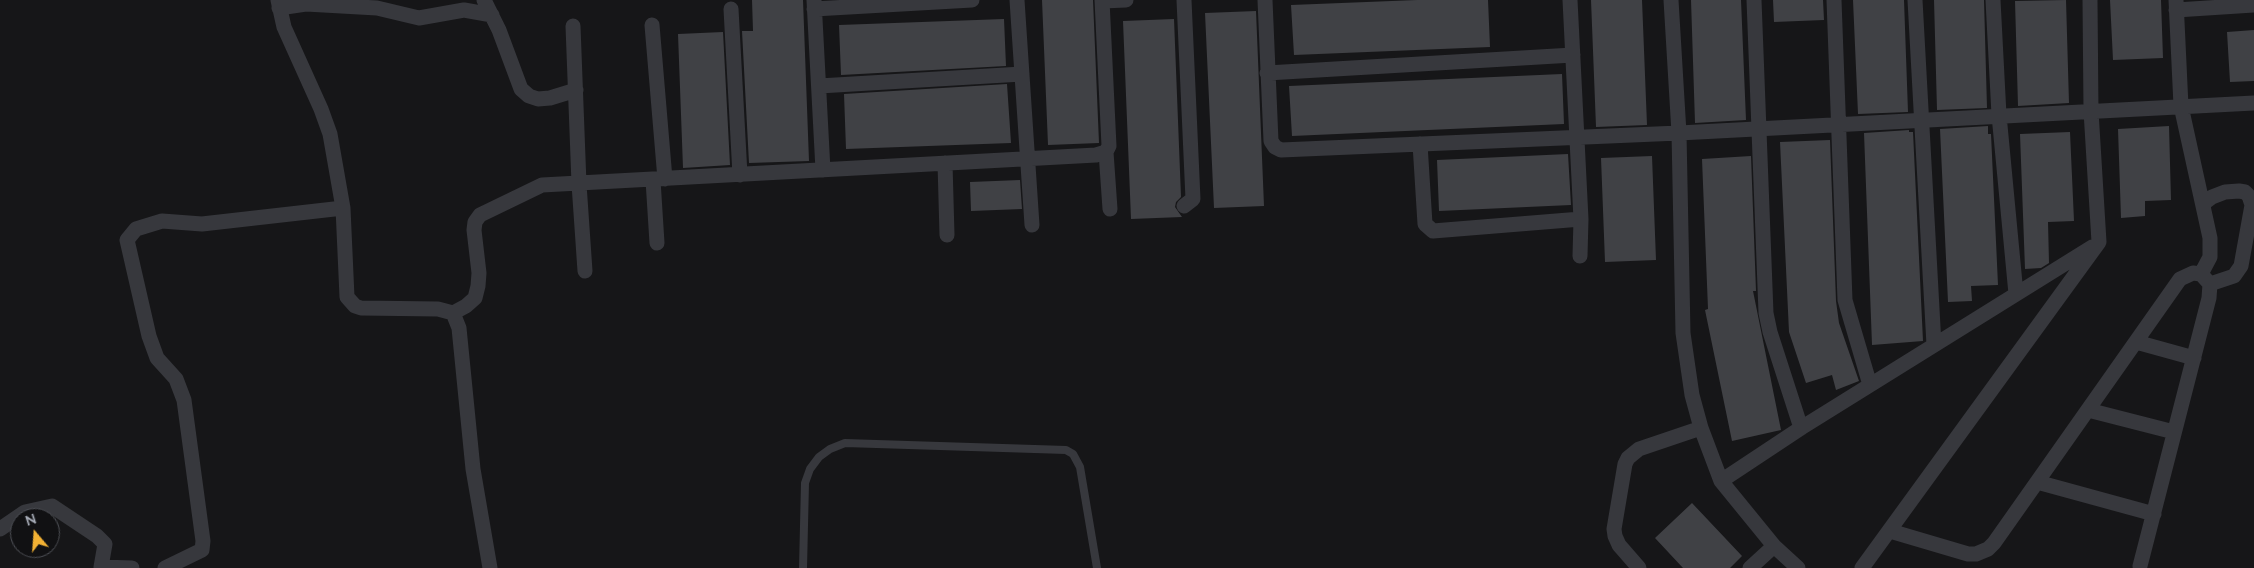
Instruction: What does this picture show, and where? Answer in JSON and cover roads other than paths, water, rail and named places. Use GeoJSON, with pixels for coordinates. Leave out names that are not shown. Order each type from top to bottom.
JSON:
{"type":"FeatureCollection","features":[{"type":"Feature","properties":{"kind":"street"},"geometry":{"type":"LineString","coordinates":[[484,0],[492,15],[521,89],[529,96],[538,99],[550,98],[576,90]]}},
{"type":"Feature","properties":{"kind":"street"},"geometry":{"type":"LineString","coordinates":[[823,170],[814,5],[972,0]]}},
{"type":"Feature","properties":{"kind":"street"},"geometry":{"type":"LineString","coordinates":[[1017,0],[1032,225]]}},
{"type":"Feature","properties":{"kind":"street"},"geometry":{"type":"LineString","coordinates":[[1110,209],[1106,152],[1109,146],[1102,1],[1126,0]]}},
{"type":"Feature","properties":{"kind":"street"},"geometry":{"type":"LineString","coordinates":[[1184,0],[1193,199],[1184,206]]}},
{"type":"Feature","properties":{"kind":"street"},"geometry":{"type":"LineString","coordinates":[[1265,0],[1271,141],[1275,147],[1281,150],[1679,133],[2254,103]]}},
{"type":"Feature","properties":{"kind":"street"},"geometry":{"type":"LineString","coordinates":[[1570,0],[1581,219],[1580,256]]}},
{"type":"Feature","properties":{"kind":"street"},"geometry":{"type":"LineString","coordinates":[[1671,0],[1679,133],[1683,333],[1692,395],[1701,428],[1721,481],[1774,546],[1798,568]]}},
{"type":"Feature","properties":{"kind":"street"},"geometry":{"type":"LineString","coordinates":[[1754,0],[1766,313],[1770,332],[1801,428]]}},
{"type":"Feature","properties":{"kind":"street"},"geometry":{"type":"LineString","coordinates":[[1834,0],[1845,300],[1870,385]]}},
{"type":"Feature","properties":{"kind":"street"},"geometry":{"type":"LineString","coordinates":[[1914,0],[1934,345]]}},
{"type":"Feature","properties":{"kind":"street"},"geometry":{"type":"LineString","coordinates":[[1993,0],[1999,116],[2016,294]]}},
{"type":"Feature","properties":{"kind":"street"},"geometry":{"type":"LineString","coordinates":[[1862,568],[2099,242],[2091,111],[2090,0]]}},
{"type":"Feature","properties":{"kind":"street"},"geometry":{"type":"LineString","coordinates":[[492,15],[464,10],[419,18],[377,8],[279,4],[287,34],[321,109],[330,134],[343,208],[347,297],[361,308],[438,309],[453,313],[466,306],[475,298],[478,286],[479,273],[474,230],[475,222],[480,215],[542,185],[1027,159],[1106,152]]}},
{"type":"Feature","properties":{"kind":"street"},"geometry":{"type":"LineString","coordinates":[[2140,566],[2209,298],[2205,279],[2210,257],[2210,238],[2204,203],[2181,106],[2176,5],[2254,5]]}},
{"type":"Feature","properties":{"kind":"street"},"geometry":{"type":"LineString","coordinates":[[731,9],[740,175]]}},
{"type":"Feature","properties":{"kind":"street"},"geometry":{"type":"LineString","coordinates":[[652,25],[659,180],[657,243]]}},
{"type":"Feature","properties":{"kind":"street"},"geometry":{"type":"LineString","coordinates":[[573,26],[579,184],[586,271]]}},
{"type":"Feature","properties":{"kind":"street"},"geometry":{"type":"LineString","coordinates":[[1267,73],[1573,55]]}},
{"type":"Feature","properties":{"kind":"street"},"geometry":{"type":"LineString","coordinates":[[819,86],[1022,74]]}},
{"type":"Feature","properties":{"kind":"street"},"geometry":{"type":"LineString","coordinates":[[1420,144],[1425,224],[1433,231],[1581,219]]}},
{"type":"Feature","properties":{"kind":"street"},"geometry":{"type":"LineString","coordinates":[[945,163],[947,235]]}},
{"type":"Feature","properties":{"kind":"street"},"geometry":{"type":"LineString","coordinates":[[1890,531],[1968,554],[1982,552],[1994,543],[2180,279],[2193,273],[2205,279],[2234,276],[2241,266],[2244,259],[2252,199],[2245,192],[2232,192],[2212,196],[2204,203]]}},
{"type":"Feature","properties":{"kind":"street"},"geometry":{"type":"LineString","coordinates":[[166,568],[202,550],[203,541],[184,400],[176,380],[157,358],[149,336],[127,240],[136,229],[162,221],[202,224],[343,208]]}},
{"type":"Feature","properties":{"kind":"street"},"geometry":{"type":"LineString","coordinates":[[1721,481],[1801,428],[2099,242]]}},
{"type":"Feature","properties":{"kind":"street"},"geometry":{"type":"LineString","coordinates":[[453,313],[459,328],[473,469],[490,568]]}},
{"type":"Feature","properties":{"kind":"street"},"geometry":{"type":"LineString","coordinates":[[2136,342],[2194,358]]}},
{"type":"Feature","properties":{"kind":"street"},"geometry":{"type":"LineString","coordinates":[[2088,410],[2174,432]]}},
{"type":"Feature","properties":{"kind":"street"},"geometry":{"type":"LineString","coordinates":[[1639,568],[1619,545],[1614,530],[1625,464],[1628,458],[1639,449],[1701,428]]}},
{"type":"Feature","properties":{"kind":"street"},"geometry":{"type":"LineString","coordinates":[[2037,482],[2154,514]]}},
{"type":"Feature","properties":{"kind":"street"},"geometry":{"type":"LineString","coordinates":[[0,529],[25,512],[52,506],[97,536],[105,544],[101,567],[132,568]]}},
{"type":"Feature","properties":{"kind":"street"},"geometry":{"type":"LineString","coordinates":[[1750,568],[1774,546]]}},
{"type":"Feature","properties":{"kind":"lane"},"geometry":{"type":"LineString","coordinates":[[803,568],[805,483],[810,469],[819,457],[830,448],[845,443],[1066,450],[1073,454],[1080,467],[1097,568]]}}]}
